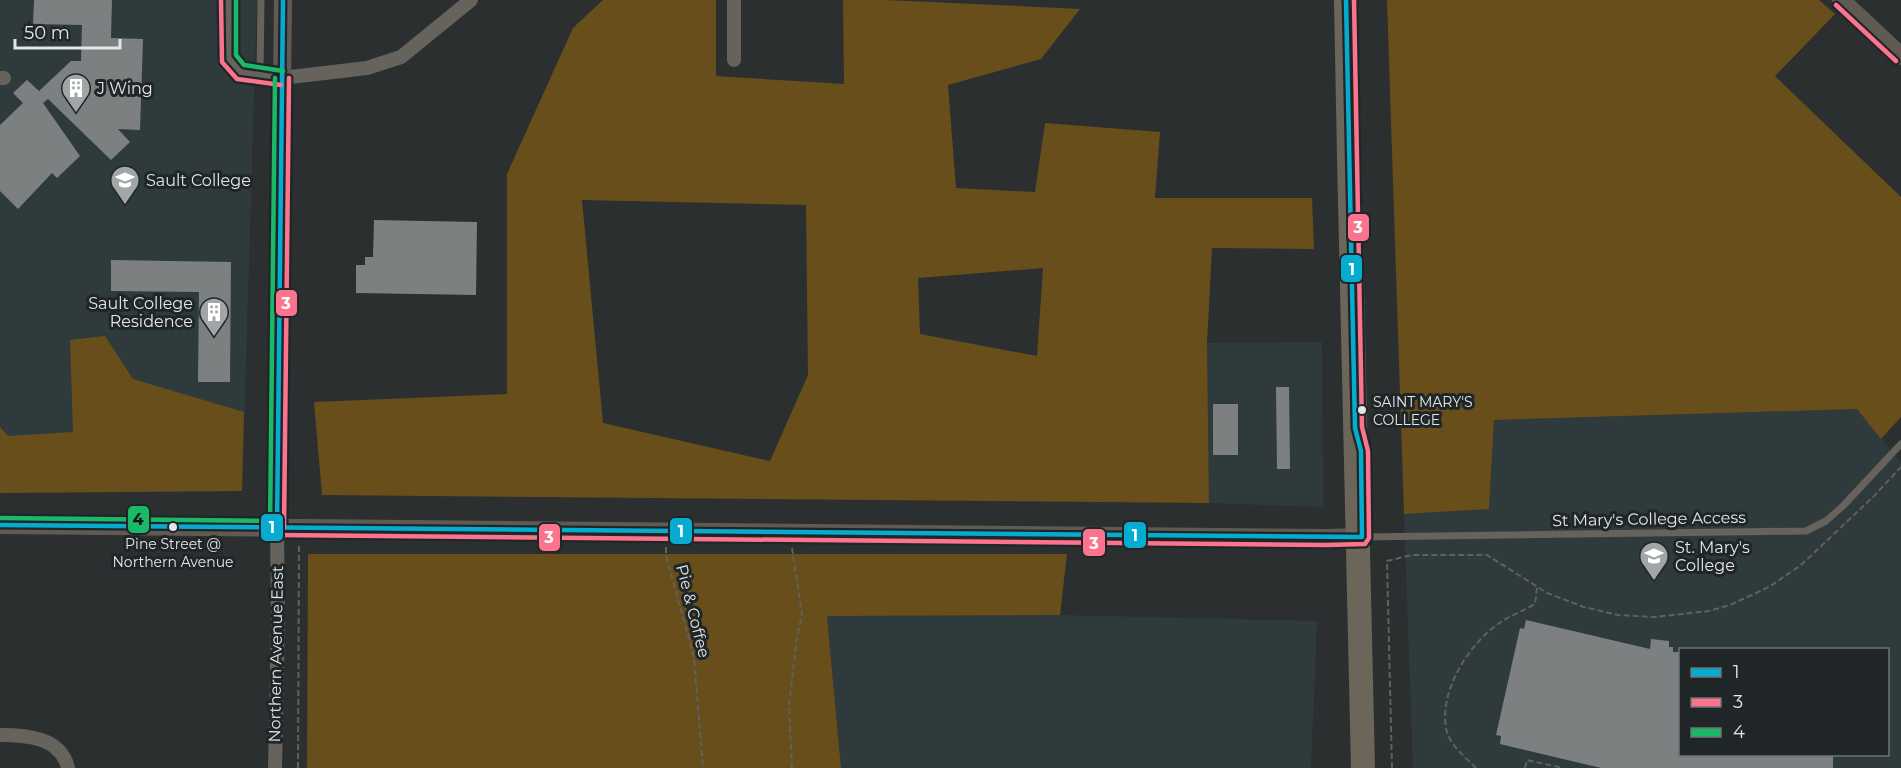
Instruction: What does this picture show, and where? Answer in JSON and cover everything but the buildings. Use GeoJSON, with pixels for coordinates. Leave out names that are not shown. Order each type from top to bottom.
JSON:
{"type":"FeatureCollection","features":[{"type":"Feature","properties":{"kind":"highway"},"geometry":{"type":"LineString","coordinates":[[1346,0],[1363,768]]}},
{"type":"Feature","properties":{"kind":"street","name":"Northern Avenue East"},"geometry":{"type":"LineString","coordinates":[[275,768],[283,0]]}},
{"type":"Feature","properties":{"kind":"street"},"geometry":{"type":"LineString","coordinates":[[282,78],[367,68],[401,57],[471,0]]}},
{"type":"Feature","properties":{"kind":"street"},"geometry":{"type":"LineString","coordinates":[[734,0],[734,60]]}},
{"type":"Feature","properties":{"kind":"street"},"geometry":{"type":"LineString","coordinates":[[1841,0],[1901,56]]}},
{"type":"Feature","properties":{"kind":"street"},"geometry":{"type":"LineString","coordinates":[[0,525],[1359,537]]}},
{"type":"Feature","properties":{"kind":"street"},"geometry":{"type":"LineString","coordinates":[[0,735],[19,735],[48,741],[66,758],[68,768]]}},
{"type":"Feature","properties":{"kind":"lane"},"geometry":{"type":"LineString","coordinates":[[229,0],[228,58],[240,72],[282,78]]}},
{"type":"Feature","properties":{"kind":"lane"},"geometry":{"type":"LineString","coordinates":[[260,76],[261,0]]}},
{"type":"Feature","properties":{"kind":"lane","name":"St Mary's College Access"},"geometry":{"type":"LineString","coordinates":[[1359,537],[1806,531],[1826,521],[1843,506],[1901,444]]}},
{"type":"Feature","properties":{"kind":"path"},"geometry":{"type":"LineString","coordinates":[[1392,768],[1387,561],[1412,555],[1487,555],[1537,587],[1584,607],[1618,615],[1654,617],[1709,611],[1730,605],[1769,587],[1801,565],[1873,497],[1901,467]]}},
{"type":"Feature","properties":{"kind":"path"},"geometry":{"type":"LineString","coordinates":[[298,768],[299,529]]}},
{"type":"Feature","properties":{"kind":"path","name":"Pie & Coffee"},"geometry":{"type":"LineString","coordinates":[[665,532],[666,556],[694,657],[703,768]]}},
{"type":"Feature","properties":{"kind":"path"},"geometry":{"type":"LineString","coordinates":[[789,533],[802,615],[797,636],[789,706],[792,768]]}},
{"type":"Feature","properties":{"kind":"path"},"geometry":{"type":"LineString","coordinates":[[1476,768],[1452,741],[1448,733],[1445,718],[1451,686],[1460,666],[1480,641],[1498,624],[1535,604],[1537,587]]}},
{"type":"Feature","properties":{"kind":"path"},"geometry":{"type":"LineString","coordinates":[[1525,768],[1527,760],[1563,768]]}},
{"type":"Feature","properties":{"kind":"shaded area","name":"Sault College"},"geometry":{"type":"Polygon","coordinates":[[[0,0],[257,0],[242,491],[0,493],[0,0]]]}},
{"type":"Feature","properties":{"kind":"shaded area"},"geometry":{"type":"Polygon","coordinates":[[[603,0],[716,0],[716,76],[844,84],[843,0],[1080,9],[1041,59],[948,85],[956,188],[1035,192],[1045,123],[1160,132],[1155,198],[1312,198],[1314,249],[1212,248],[1207,343],[1209,503],[322,495],[314,402],[507,394],[507,174],[573,28],[603,0]],[[582,200],[603,423],[770,461],[808,375],[806,205],[582,200]],[[1043,268],[918,278],[920,334],[1037,356],[1043,268]]]}},
{"type":"Feature","properties":{"kind":"shaded area"},"geometry":{"type":"Polygon","coordinates":[[[1387,0],[1819,0],[1835,14],[1775,76],[1901,197],[1901,417],[1881,439],[1857,409],[1494,420],[1489,509],[1404,514],[1387,0]]]}},
{"type":"Feature","properties":{"kind":"shaded area"},"geometry":{"type":"Polygon","coordinates":[[[105,336],[133,379],[244,412],[242,491],[0,493],[0,427],[8,436],[73,432],[70,340],[105,336]]]}},
{"type":"Feature","properties":{"kind":"shaded area"},"geometry":{"type":"Polygon","coordinates":[[[1322,342],[1323,507],[1209,503],[1207,343],[1322,342]]]}},
{"type":"Feature","properties":{"kind":"shaded area","name":"St. Mary's College"},"geometry":{"type":"Polygon","coordinates":[[[1858,409],[1901,463],[1901,768],[1413,768],[1404,514],[1489,509],[1494,420],[1858,409]]]}},
{"type":"Feature","properties":{"kind":"shaded area"},"geometry":{"type":"Polygon","coordinates":[[[308,554],[1067,554],[1060,615],[827,616],[841,768],[307,768],[308,554]]]}},
{"type":"Feature","properties":{"kind":"shaded area"},"geometry":{"type":"Polygon","coordinates":[[[1060,615],[1317,621],[1311,768],[841,768],[827,616],[1060,615]]]}},
{"type":"Feature","properties":{"kind":"transit line","name":"3"},"geometry":{"type":"LineString","coordinates":[[221,0],[222,62],[237,79],[281,85]]}},
{"type":"Feature","properties":{"kind":"transit line","name":"4"},"geometry":{"type":"LineString","coordinates":[[236,0],[236,55],[244,65],[283,71]]}},
{"type":"Feature","properties":{"kind":"transit line","name":"1"},"geometry":{"type":"LineString","coordinates":[[277,528],[283,0]]}},
{"type":"Feature","properties":{"kind":"transit line","name":"1"},"geometry":{"type":"LineString","coordinates":[[1346,0],[1355,428],[1361,451],[1362,537]]}},
{"type":"Feature","properties":{"kind":"transit line","name":"3"},"geometry":{"type":"LineString","coordinates":[[277,535],[1365,544],[1369,538],[1368,451],[1362,427],[1354,0]]}},
{"type":"Feature","properties":{"kind":"transit line","name":"3"},"geometry":{"type":"LineString","coordinates":[[1836,5],[1896,61]]}},
{"type":"Feature","properties":{"kind":"transit line","name":"4"},"geometry":{"type":"LineString","coordinates":[[270,528],[275,78]]}},
{"type":"Feature","properties":{"kind":"transit line","name":"3"},"geometry":{"type":"LineString","coordinates":[[284,528],[289,78]]}},
{"type":"Feature","properties":{"kind":"transit line","name":"4"},"geometry":{"type":"LineString","coordinates":[[0,518],[277,521]]}},
{"type":"Feature","properties":{"kind":"transit line","name":"1"},"geometry":{"type":"LineString","coordinates":[[0,525],[1362,537]]}},
{"type":"Feature","properties":{"kind":"place","name":"J Wing"},"geometry":{"type":"Point","coordinates":[76,114]}},
{"type":"Feature","properties":{"kind":"place","name":"Sault College"},"geometry":{"type":"Point","coordinates":[125,206]}},
{"type":"Feature","properties":{"kind":"place","name":"Sault College Residence"},"geometry":{"type":"Point","coordinates":[214,338]}},
{"type":"Feature","properties":{"kind":"place","name":"SAINT MARY'S COLLEGE"},"geometry":{"type":"Point","coordinates":[1362,410]}},
{"type":"Feature","properties":{"kind":"place","name":"Pine Street @ Northern Avenue"},"geometry":{"type":"Point","coordinates":[173,527]}},
{"type":"Feature","properties":{"kind":"place","name":"St. Mary's College"},"geometry":{"type":"Point","coordinates":[1654,582]}}]}
